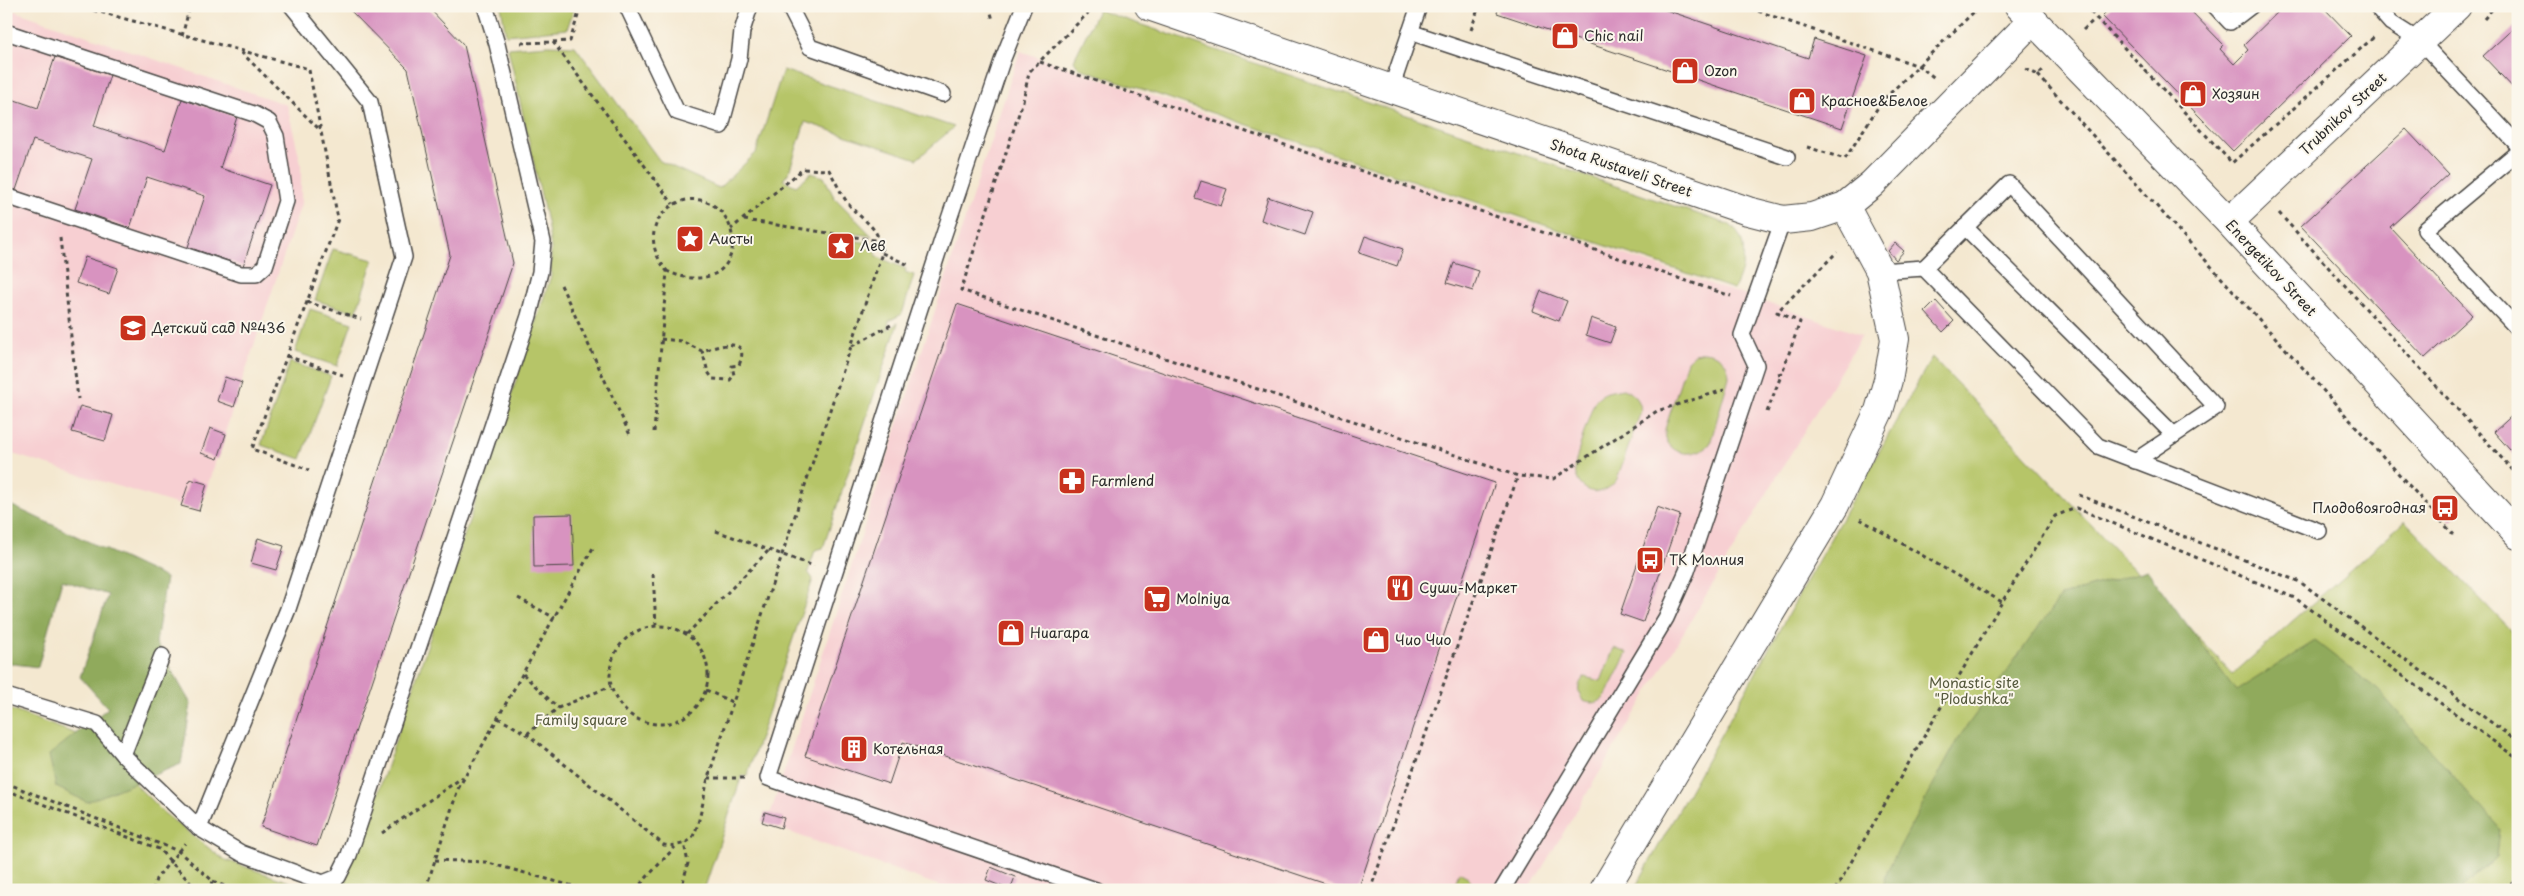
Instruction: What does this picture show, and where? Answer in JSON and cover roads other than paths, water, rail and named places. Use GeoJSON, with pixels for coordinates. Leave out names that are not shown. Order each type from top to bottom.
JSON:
{"type":"FeatureCollection","features":[{"type":"Feature","properties":{"kind":"street","name":"Shota Rustaveli Street"},"geometry":{"type":"LineString","coordinates":[[1149,6],[1748,211],[1783,220],[1812,217],[1845,206],[1872,184],[1957,98],[2023,10]]}},
{"type":"Feature","properties":{"kind":"street","name":"Trubnikov Street"},"geometry":{"type":"LineString","coordinates":[[2229,222],[2457,6]]}},
{"type":"Feature","properties":{"kind":"street","name":"Energetikov Street"},"geometry":{"type":"LineString","coordinates":[[2023,10],[2063,49],[2229,222],[2518,535]]}},
{"type":"Feature","properties":{"kind":"street"},"geometry":{"type":"LineString","coordinates":[[1604,890],[1835,505],[1879,411],[1888,380],[1894,339],[1880,272],[1857,232],[1845,206]]}},
{"type":"Feature","properties":{"kind":"lane"},"geometry":{"type":"LineString","coordinates":[[198,828],[288,609],[380,325],[404,257],[370,102],[292,6]]}},
{"type":"Feature","properties":{"kind":"lane"},"geometry":{"type":"LineString","coordinates":[[6,696],[97,724],[123,755],[198,828],[241,854],[323,883],[338,877],[349,855],[529,316],[540,272],[543,242],[497,44],[485,6]]}},
{"type":"Feature","properties":{"kind":"lane"},"geometry":{"type":"LineString","coordinates":[[627,6],[677,112],[721,126],[739,59],[742,31],[750,6]]}},
{"type":"Feature","properties":{"kind":"lane"},"geometry":{"type":"LineString","coordinates":[[1024,6],[999,68],[768,778],[1096,890]]}},
{"type":"Feature","properties":{"kind":"lane"},"geometry":{"type":"LineString","coordinates":[[1391,89],[1418,6]]}},
{"type":"Feature","properties":{"kind":"lane"},"geometry":{"type":"LineString","coordinates":[[2215,6],[2230,22],[2251,6]]}},
{"type":"Feature","properties":{"kind":"lane"},"geometry":{"type":"LineString","coordinates":[[2376,6],[2391,23],[2420,42],[2518,145]]}},
{"type":"Feature","properties":{"kind":"lane"},"geometry":{"type":"LineString","coordinates":[[788,7],[810,47],[943,94]]}},
{"type":"Feature","properties":{"kind":"lane"},"geometry":{"type":"LineString","coordinates":[[6,32],[254,114],[269,122],[276,136],[286,201],[265,266],[256,274],[241,274],[6,196]]}},
{"type":"Feature","properties":{"kind":"lane"},"geometry":{"type":"LineString","coordinates":[[1410,32],[1787,157]]}},
{"type":"Feature","properties":{"kind":"lane"},"geometry":{"type":"LineString","coordinates":[[2518,152],[2425,230],[2518,329]]}},
{"type":"Feature","properties":{"kind":"lane"},"geometry":{"type":"LineString","coordinates":[[1880,272],[1924,268],[2009,184],[2216,407],[2135,460]]}},
{"type":"Feature","properties":{"kind":"lane"},"geometry":{"type":"LineString","coordinates":[[1502,890],[1666,618],[1687,571],[1756,365],[1742,335],[1783,220]]}},
{"type":"Feature","properties":{"kind":"lane"},"geometry":{"type":"LineString","coordinates":[[1965,227],[2174,435]]}},
{"type":"Feature","properties":{"kind":"lane"},"geometry":{"type":"LineString","coordinates":[[1924,268],[2098,446],[2319,531]]}},
{"type":"Feature","properties":{"kind":"lane"},"geometry":{"type":"LineString","coordinates":[[123,755],[162,656]]}},
{"type":"Feature","properties":{"kind":"place","name":"Chic nail"},"geometry":{"type":"Point","coordinates":[1565,36]}},
{"type":"Feature","properties":{"kind":"place","name":"Ozon"},"geometry":{"type":"Point","coordinates":[1685,71]}},
{"type":"Feature","properties":{"kind":"place","name":"Хозяин"},"geometry":{"type":"Point","coordinates":[2193,94]}},
{"type":"Feature","properties":{"kind":"place","name":"Красное&Белое"},"geometry":{"type":"Point","coordinates":[1802,101]}},
{"type":"Feature","properties":{"kind":"place","name":"Аисты"},"geometry":{"type":"Point","coordinates":[690,239]}},
{"type":"Feature","properties":{"kind":"place","name":"Лев"},"geometry":{"type":"Point","coordinates":[841,246]}},
{"type":"Feature","properties":{"kind":"place","name":"Детский сад №436"},"geometry":{"type":"Point","coordinates":[133,328]}},
{"type":"Feature","properties":{"kind":"place","name":"Farmlend"},"geometry":{"type":"Point","coordinates":[1072,481]}},
{"type":"Feature","properties":{"kind":"place","name":"Плодовоягодная"},"geometry":{"type":"Point","coordinates":[2445,508]}},
{"type":"Feature","properties":{"kind":"place","name":"ТК Молния"},"geometry":{"type":"Point","coordinates":[1650,560]}},
{"type":"Feature","properties":{"kind":"place","name":"Суши-Маркет"},"geometry":{"type":"Point","coordinates":[1400,588]}},
{"type":"Feature","properties":{"kind":"place","name":"Molniya"},"geometry":{"type":"Point","coordinates":[1157,599]}},
{"type":"Feature","properties":{"kind":"place","name":"Ниагара"},"geometry":{"type":"Point","coordinates":[1011,633]}},
{"type":"Feature","properties":{"kind":"place","name":"Чио Чио"},"geometry":{"type":"Point","coordinates":[1376,640]}},
{"type":"Feature","properties":{"kind":"place","name":"Котельная"},"geometry":{"type":"Point","coordinates":[854,749]}},
{"type":"Feature","properties":{"kind":"park label","name":"Monastic site \"Plodushka\""},"geometry":{"type":"Point","coordinates":[1974,692]}},
{"type":"Feature","properties":{"kind":"park label","name":"Family square"},"geometry":{"type":"Point","coordinates":[581,720]}}]}
